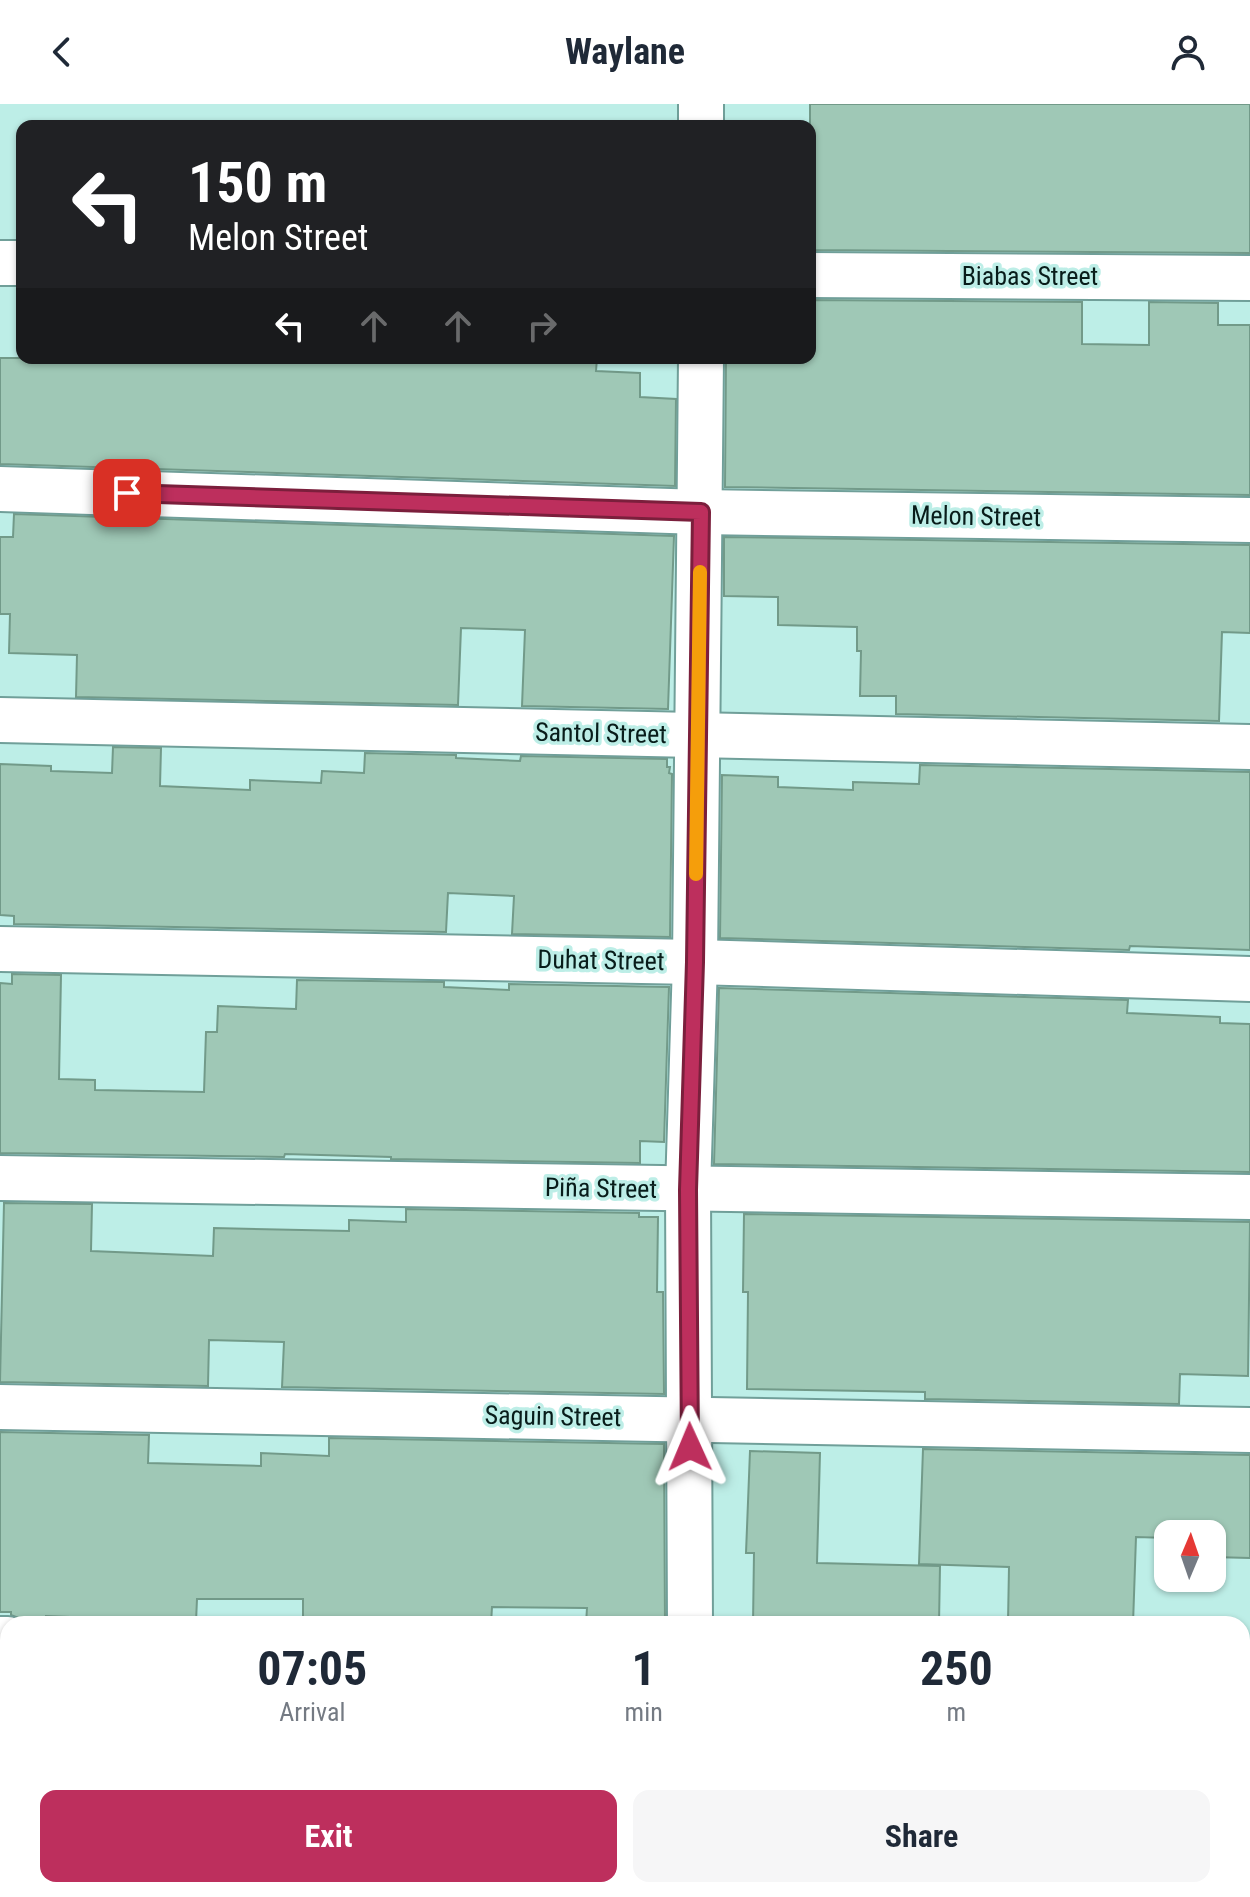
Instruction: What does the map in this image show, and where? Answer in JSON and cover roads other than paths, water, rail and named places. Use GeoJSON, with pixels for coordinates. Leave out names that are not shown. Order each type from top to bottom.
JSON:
{"type":"FeatureCollection","features":[{"type":"Feature","properties":{"kind":"street","name":"Biabas Street"},"geometry":{"type":"LineString","coordinates":[[816,275],[1250,278]]}},
{"type":"Feature","properties":{"kind":"street"},"geometry":{"type":"LineString","coordinates":[[690,1616],[688,1190],[695,962],[701,364]]}},
{"type":"Feature","properties":{"kind":"street","name":"Melon Street"},"geometry":{"type":"LineString","coordinates":[[0,489],[701,512],[1250,520]]}},
{"type":"Feature","properties":{"kind":"street","name":"Santol Street"},"geometry":{"type":"LineString","coordinates":[[0,720],[1250,747]]}},
{"type":"Feature","properties":{"kind":"street","name":"Duhat Street"},"geometry":{"type":"LineString","coordinates":[[0,949],[695,962],[1250,979]]}},
{"type":"Feature","properties":{"kind":"street","name":"Piña Street"},"geometry":{"type":"LineString","coordinates":[[0,1178],[1250,1197]]}},
{"type":"Feature","properties":{"kind":"street","name":"Saguin Street"},"geometry":{"type":"LineString","coordinates":[[0,1407],[1250,1430]]}}]}
